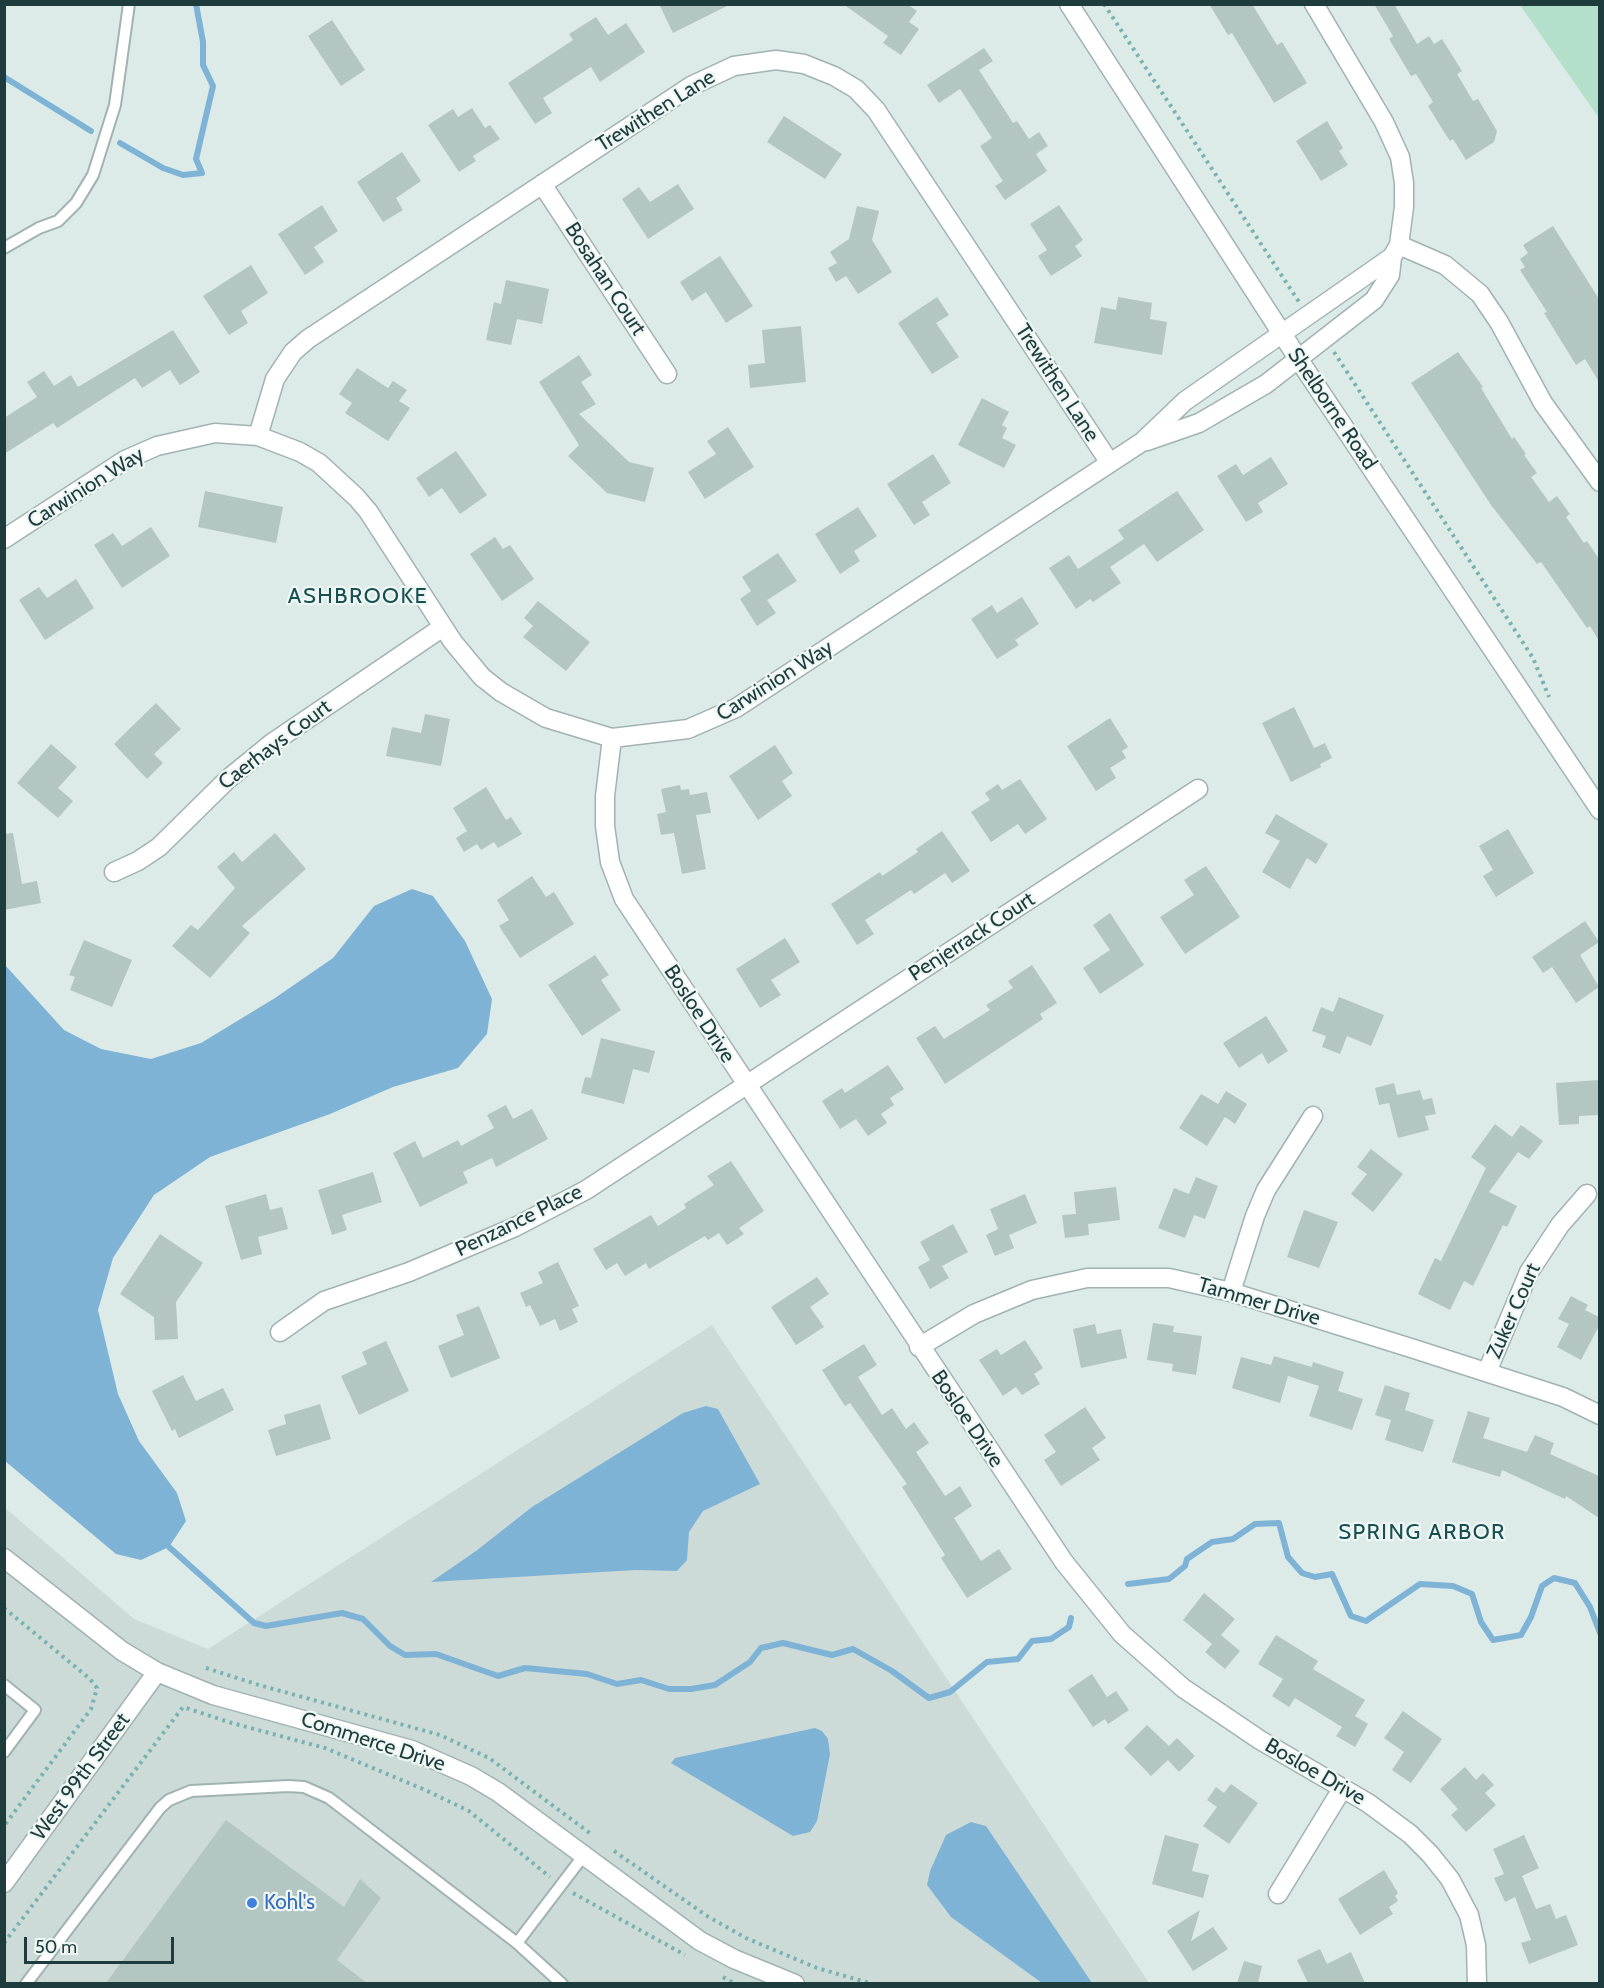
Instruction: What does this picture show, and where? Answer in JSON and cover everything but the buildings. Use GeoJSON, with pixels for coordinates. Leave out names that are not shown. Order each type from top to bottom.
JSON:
{"type":"FeatureCollection","features":[{"type":"Feature","properties":{"kind":"street","name":"Shelborne Road"},"geometry":{"type":"LineString","coordinates":[[1069,4],[1281,333],[1599,810]]}},
{"type":"Feature","properties":{"kind":"street","name":"Carwinion Way"},"geometry":{"type":"LineString","coordinates":[[1142,442],[1199,423],[1266,384],[1374,300],[1390,275],[1404,183],[1398,151],[1384,122],[1314,4]]}},
{"type":"Feature","properties":{"kind":"street","name":"Trewithen Lane"},"geometry":{"type":"LineString","coordinates":[[258,436],[275,379],[293,352],[308,339],[691,86],[720,71],[749,63],[776,60],[804,64],[834,76],[867,99],[886,122],[1110,463]]}},
{"type":"Feature","properties":{"kind":"street","name":"Bosahan Court"},"geometry":{"type":"LineString","coordinates":[[542,184],[667,374]]}},
{"type":"Feature","properties":{"kind":"street","name":"Carwinion Way"},"geometry":{"type":"LineString","coordinates":[[4,539],[125,460],[148,449],[171,441],[216,433],[258,436],[300,452],[318,463],[357,497],[465,659],[501,692],[546,718],[612,738],[688,729],[724,716],[1142,442],[1185,401],[1309,315],[1395,251]]}},
{"type":"Feature","properties":{"kind":"street"},"geometry":{"type":"LineString","coordinates":[[1395,251],[1445,265],[1480,294],[1499,322],[1543,403],[1599,482]]}},
{"type":"Feature","properties":{"kind":"street","name":"Caerhays Court"},"geometry":{"type":"LineString","coordinates":[[114,872],[138,861],[159,847],[228,779],[272,743],[443,627]]}},
{"type":"Feature","properties":{"kind":"street","name":"Bosloe Drive"},"geometry":{"type":"LineString","coordinates":[[612,738],[604,810],[607,845],[616,882],[640,924],[918,1347],[1064,1562],[1122,1634],[1198,1700],[1342,1790],[1368,1803],[1410,1834],[1430,1854],[1450,1879],[1469,1916],[1476,1945],[1478,1983]]}},
{"type":"Feature","properties":{"kind":"street","name":"Penjerrack Court"},"geometry":{"type":"LineString","coordinates":[[746,1085],[1198,789]]}},
{"type":"Feature","properties":{"kind":"street","name":"Penzance Place"},"geometry":{"type":"LineString","coordinates":[[280,1332],[324,1301],[420,1267],[515,1227],[586,1190],[746,1085]]}},
{"type":"Feature","properties":{"kind":"street"},"geometry":{"type":"LineString","coordinates":[[1231,1292],[1255,1216],[1266,1190],[1312,1116]]}},
{"type":"Feature","properties":{"kind":"street","name":"Zuker Court"},"geometry":{"type":"LineString","coordinates":[[1487,1372],[1529,1272],[1560,1225],[1587,1194]]}},
{"type":"Feature","properties":{"kind":"street","name":"Tammer Drive"},"geometry":{"type":"LineString","coordinates":[[918,1347],[958,1322],[1003,1300],[1032,1290],[1087,1278],[1169,1278],[1231,1292],[1487,1372],[1563,1397],[1599,1415]]}},
{"type":"Feature","properties":{"kind":"street","name":"Commerce Drive"},"geometry":{"type":"LineString","coordinates":[[7,1566],[122,1651],[157,1672],[213,1695],[356,1733],[444,1762],[498,1791],[700,1941],[734,1959],[795,1983]]}},
{"type":"Feature","properties":{"kind":"street","name":"West 99th Street"},"geometry":{"type":"LineString","coordinates":[[4,1883],[157,1672]]}},
{"type":"Feature","properties":{"kind":"street"},"geometry":{"type":"LineString","coordinates":[[1278,1894],[1342,1790]]}},
{"type":"Feature","properties":{"kind":"lane"},"geometry":{"type":"LineString","coordinates":[[4,248],[39,228],[58,222],[76,203],[93,176],[115,105],[129,4]]}},
{"type":"Feature","properties":{"kind":"lane"},"geometry":{"type":"LineString","coordinates":[[4,1685],[35,1710],[4,1752]]}},
{"type":"Feature","properties":{"kind":"lane"},"geometry":{"type":"LineString","coordinates":[[26,1983],[160,1808],[178,1795],[207,1790],[288,1786],[319,1791],[517,1943],[562,1983]]}},
{"type":"Feature","properties":{"kind":"lane"},"geometry":{"type":"LineString","coordinates":[[517,1943],[584,1855]]}},
{"type":"Feature","properties":{"kind":"path"},"geometry":{"type":"LineString","coordinates":[[1104,4],[1309,315]]}},
{"type":"Feature","properties":{"kind":"path"},"geometry":{"type":"LineString","coordinates":[[1325,339],[1533,658],[1552,703]]}},
{"type":"Feature","properties":{"kind":"path"},"geometry":{"type":"LineString","coordinates":[[4,1608],[89,1678],[97,1688],[91,1709],[4,1826]]}},
{"type":"Feature","properties":{"kind":"path"},"geometry":{"type":"LineString","coordinates":[[4,1943],[183,1707],[325,1748],[469,1811],[561,1885],[590,1904],[695,1961]]}},
{"type":"Feature","properties":{"kind":"path"},"geometry":{"type":"LineString","coordinates":[[714,1972],[735,1983]]}},
{"type":"Feature","properties":{"kind":"shaded area"},"geometry":{"type":"Polygon","coordinates":[[[712,1325],[1149,1983],[5,1983],[4,1507],[134,1619],[208,1649],[712,1325]]]}},
{"type":"Feature","properties":{"kind":"green space"},"geometry":{"type":"Polygon","coordinates":[[[1520,5],[1599,5],[1599,118],[1520,5]]]}},
{"type":"Feature","properties":{"kind":"water"},"geometry":{"type":"Polygon","coordinates":[[[412,889],[433,896],[465,941],[492,999],[487,1034],[458,1068],[393,1087],[330,1114],[210,1157],[154,1195],[113,1258],[98,1310],[118,1394],[139,1441],[177,1493],[186,1521],[169,1547],[141,1560],[116,1554],[5,1461],[5,965],[64,1030],[101,1049],[151,1059],[201,1043],[275,998],[333,958],[374,906],[412,889]]]}},
{"type":"Feature","properties":{"kind":"water"},"geometry":{"type":"Polygon","coordinates":[[[706,1406],[718,1409],[760,1484],[703,1511],[689,1532],[687,1560],[677,1571],[636,1570],[431,1582],[476,1551],[532,1507],[683,1413],[706,1406]]]}},
{"type":"Feature","properties":{"kind":"water"},"geometry":{"type":"Polygon","coordinates":[[[815,1728],[822,1731],[828,1739],[830,1754],[817,1821],[810,1832],[793,1836],[671,1763],[675,1758],[815,1728]]]}},
{"type":"Feature","properties":{"kind":"water"},"geometry":{"type":"Polygon","coordinates":[[[971,1822],[986,1826],[1092,1983],[1042,1983],[951,1917],[927,1885],[930,1871],[946,1835],[971,1822]]]}},
{"type":"Feature","properties":{"kind":"waterway"},"geometry":{"type":"LineString","coordinates":[[120,143],[163,168],[183,175],[202,173],[196,159],[213,86],[203,65],[203,42],[196,4]]}},
{"type":"Feature","properties":{"kind":"waterway"},"geometry":{"type":"LineString","coordinates":[[4,77],[91,131]]}},
{"type":"Feature","properties":{"kind":"waterway"},"geometry":{"type":"LineString","coordinates":[[1128,1584],[1169,1579],[1185,1566],[1187,1559],[1212,1542],[1233,1539],[1255,1524],[1279,1523],[1288,1557],[1302,1573],[1315,1577],[1332,1574],[1351,1616],[1366,1621],[1420,1584],[1453,1586],[1472,1594],[1481,1622],[1493,1640],[1521,1635],[1531,1617],[1542,1586],[1554,1578],[1575,1583],[1590,1607],[1600,1633]]}},
{"type":"Feature","properties":{"kind":"waterway"},"geometry":{"type":"LineString","coordinates":[[169,1547],[254,1623],[266,1626],[342,1613],[363,1619],[390,1646],[405,1655],[436,1654],[498,1676],[525,1668],[587,1674],[617,1684],[641,1680],[669,1689],[691,1689],[715,1685],[750,1662],[761,1648],[783,1643],[832,1655],[853,1649],[892,1671],[929,1698],[950,1692],[987,1662],[1018,1659],[1032,1641],[1051,1639],[1069,1627],[1071,1618]]}},
{"type":"Feature","properties":{"kind":"place","name":"Kohl's"},"geometry":{"type":"Point","coordinates":[252,1903]}},
{"type":"Feature","properties":{"kind":"district","name":"ASHBROOKE"},"geometry":{"type":"Point","coordinates":[358,597]}},
{"type":"Feature","properties":{"kind":"district","name":"SPRING ARBOR"},"geometry":{"type":"Point","coordinates":[1422,1533]}}]}
